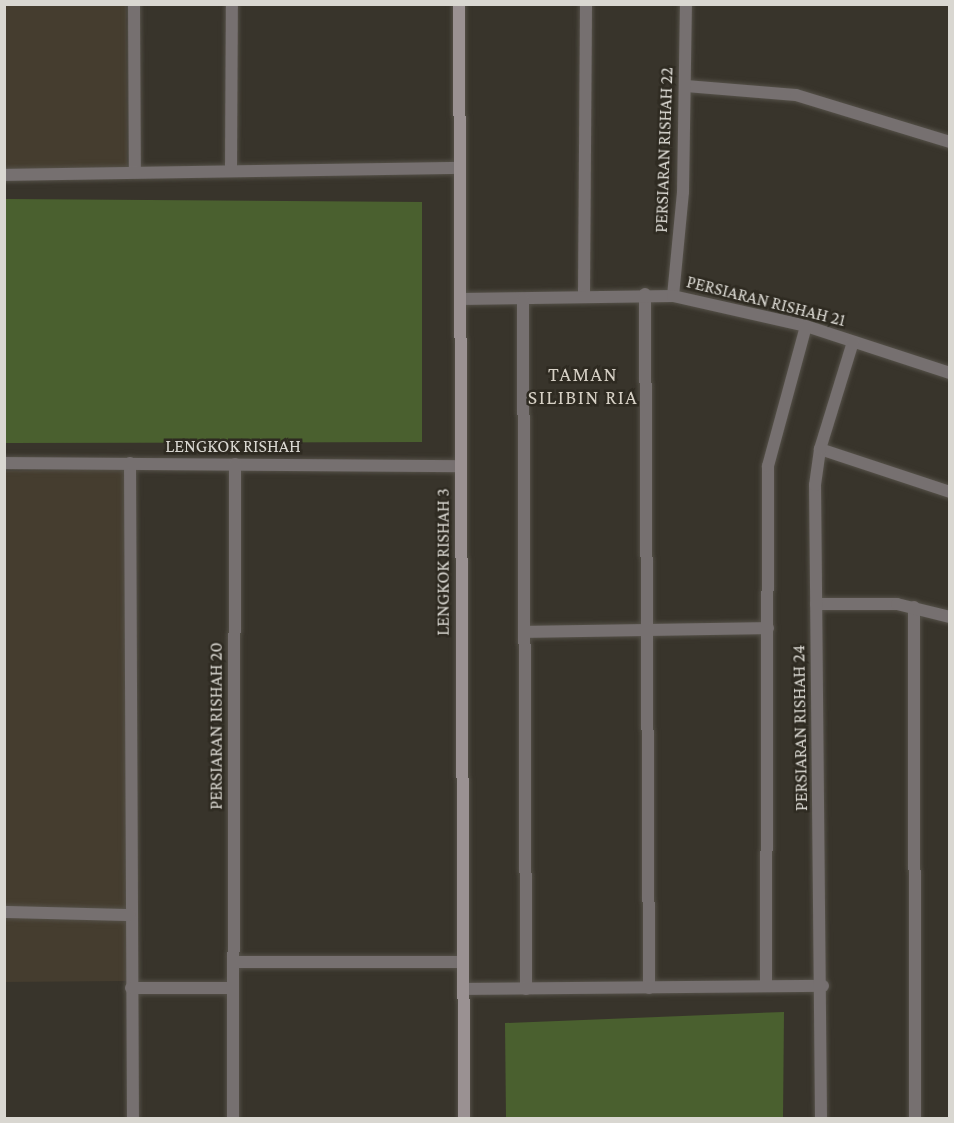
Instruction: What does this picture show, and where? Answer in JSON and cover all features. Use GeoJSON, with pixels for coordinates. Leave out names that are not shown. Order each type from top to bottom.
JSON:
{"type":"FeatureCollection","features":[{"type":"Feature","properties":{"kind":"street"},"geometry":{"type":"LineString","coordinates":[[134,4],[135,171]]}},
{"type":"Feature","properties":{"kind":"street"},"geometry":{"type":"LineString","coordinates":[[231,170],[232,4]]}},
{"type":"Feature","properties":{"kind":"street","name":"LENGKOK RISHAH 3"},"geometry":{"type":"LineString","coordinates":[[459,4],[464,1119]]}},
{"type":"Feature","properties":{"kind":"street"},"geometry":{"type":"LineString","coordinates":[[584,293],[586,4]]}},
{"type":"Feature","properties":{"kind":"street","name":"PERSIARAN RISHAH 22"},"geometry":{"type":"LineString","coordinates":[[673,296],[686,87],[686,4]]}},
{"type":"Feature","properties":{"kind":"street"},"geometry":{"type":"LineString","coordinates":[[686,87],[796,95],[950,142]]}},
{"type":"Feature","properties":{"kind":"street"},"geometry":{"type":"LineString","coordinates":[[4,175],[135,171],[460,168]]}},
{"type":"Feature","properties":{"kind":"street","name":"PERSIARAN RISHAH 21"},"geometry":{"type":"LineString","coordinates":[[460,299],[523,299],[584,293],[673,296],[806,326],[950,373]]}},
{"type":"Feature","properties":{"kind":"street"},"geometry":{"type":"LineString","coordinates":[[645,294],[649,988]]}},
{"type":"Feature","properties":{"kind":"street"},"geometry":{"type":"LineString","coordinates":[[523,299],[526,989]]}},
{"type":"Feature","properties":{"kind":"street"},"geometry":{"type":"LineString","coordinates":[[766,986],[768,466],[806,326]]}},
{"type":"Feature","properties":{"kind":"street","name":"PERSIARAN RISHAH 24"},"geometry":{"type":"LineString","coordinates":[[821,1119],[823,986],[816,604],[820,449],[854,342]]}},
{"type":"Feature","properties":{"kind":"street"},"geometry":{"type":"LineString","coordinates":[[820,449],[950,492]]}},
{"type":"Feature","properties":{"kind":"street","name":"LENGKOK RISHAH"},"geometry":{"type":"LineString","coordinates":[[4,463],[461,466]]}},
{"type":"Feature","properties":{"kind":"street"},"geometry":{"type":"LineString","coordinates":[[130,464],[130,915],[133,1119]]}},
{"type":"Feature","properties":{"kind":"street","name":"PERSIARAN RISHAH 20"},"geometry":{"type":"LineString","coordinates":[[233,1119],[235,464]]}},
{"type":"Feature","properties":{"kind":"street"},"geometry":{"type":"LineString","coordinates":[[816,604],[914,607],[950,617]]}},
{"type":"Feature","properties":{"kind":"street"},"geometry":{"type":"LineString","coordinates":[[914,607],[915,1119]]}},
{"type":"Feature","properties":{"kind":"street"},"geometry":{"type":"LineString","coordinates":[[525,632],[768,628]]}},
{"type":"Feature","properties":{"kind":"street"},"geometry":{"type":"LineString","coordinates":[[4,912],[130,915]]}},
{"type":"Feature","properties":{"kind":"street"},"geometry":{"type":"LineString","coordinates":[[233,962],[463,962]]}},
{"type":"Feature","properties":{"kind":"street"},"geometry":{"type":"LineString","coordinates":[[463,989],[823,986]]}},
{"type":"Feature","properties":{"kind":"street"},"geometry":{"type":"LineString","coordinates":[[131,988],[233,988]]}},
{"type":"Feature","properties":{"kind":"shaded area"},"geometry":{"type":"Polygon","coordinates":[[[4,5],[126,5],[127,167],[5,170],[4,5]]]}},
{"type":"Feature","properties":{"kind":"shaded area"},"geometry":{"type":"Polygon","coordinates":[[[127,469],[128,981],[5,982],[4,471],[127,469]]]}},
{"type":"Feature","properties":{"kind":"green space"},"geometry":{"type":"Polygon","coordinates":[[[5,199],[422,202],[422,442],[5,443],[5,199]]]}},
{"type":"Feature","properties":{"kind":"green space"},"geometry":{"type":"Polygon","coordinates":[[[784,1012],[783,1118],[506,1118],[505,1023],[784,1012]]]}},
{"type":"Feature","properties":{"kind":"district","name":"TAMAN SILIBIN RIA"},"geometry":{"type":"Point","coordinates":[583,386]}}]}
